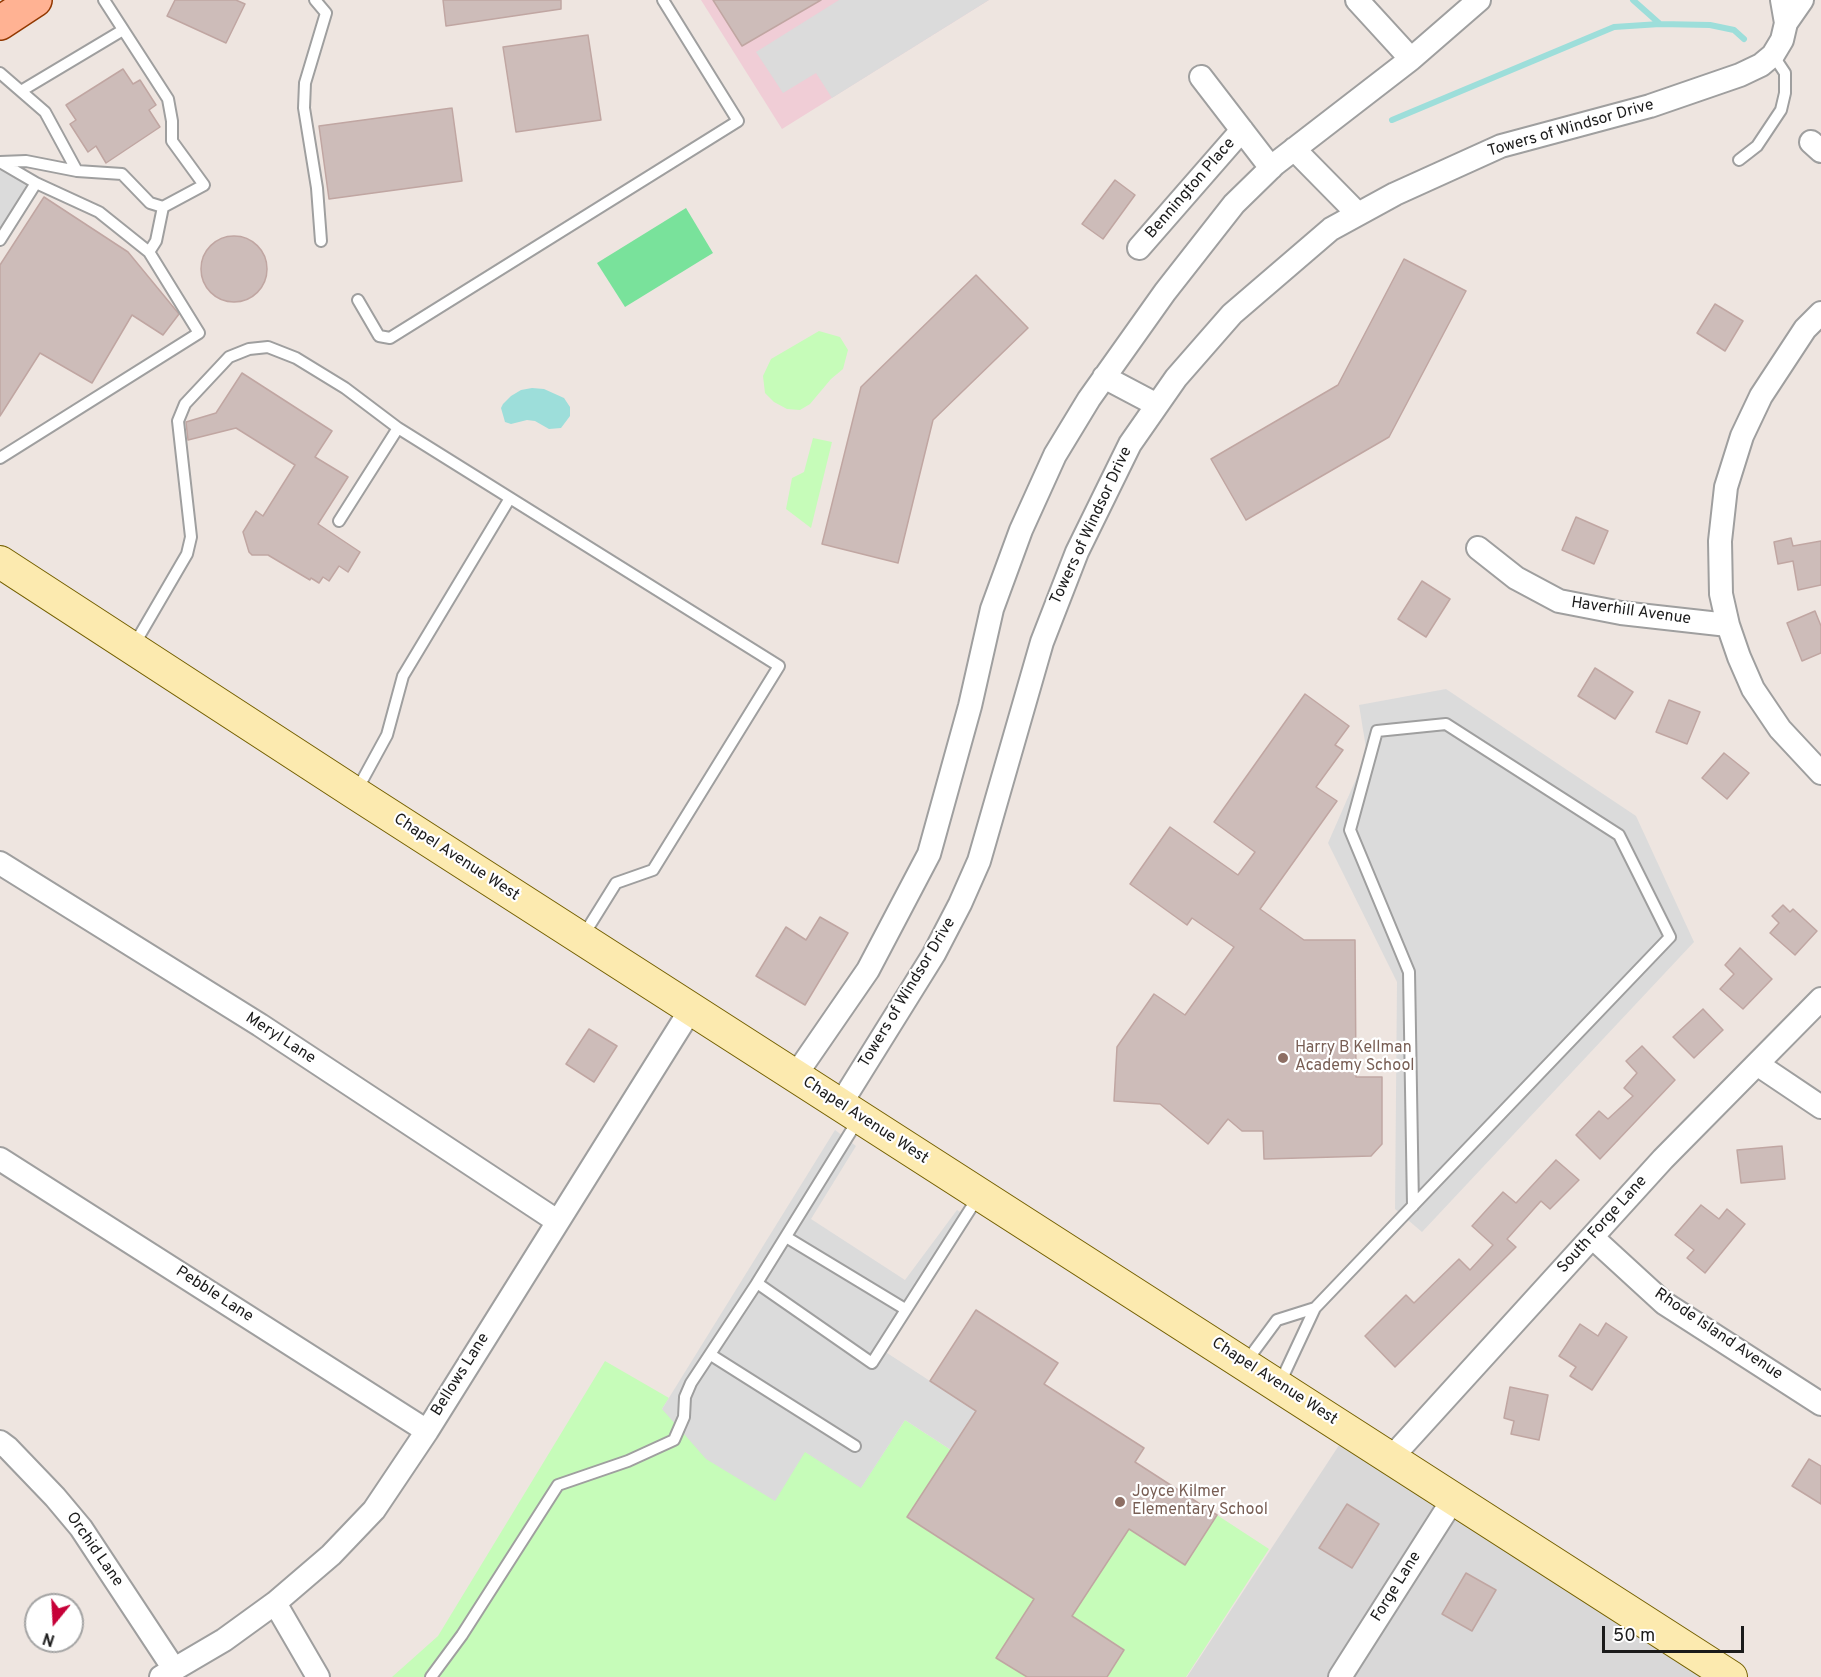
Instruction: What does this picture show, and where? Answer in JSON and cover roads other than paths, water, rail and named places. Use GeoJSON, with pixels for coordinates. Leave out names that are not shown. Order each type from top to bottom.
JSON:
{"type":"FeatureCollection","features":[{"type":"Feature","properties":{"kind":"main road"},"geometry":{"type":"LineString","coordinates":[[0,22],[35,0]]}},
{"type":"Feature","properties":{"kind":"main road","name":"Chapel Avenue West"},"geometry":{"type":"LineString","coordinates":[[0,562],[581,939],[1392,1457],[1731,1677]]}},
{"type":"Feature","properties":{"kind":"street"},"geometry":{"type":"LineString","coordinates":[[795,1076],[868,970],[929,854],[970,706],[992,609],[1017,539],[1054,455],[1089,399],[1165,292],[1234,204],[1271,168],[1411,59],[1479,0]]}},
{"type":"Feature","properties":{"kind":"street"},"geometry":{"type":"LineString","coordinates":[[1782,0],[1786,23]]}},
{"type":"Feature","properties":{"kind":"street"},"geometry":{"type":"LineString","coordinates":[[1773,55],[1782,40],[1786,23],[1802,0]]}},
{"type":"Feature","properties":{"kind":"street"},"geometry":{"type":"LineString","coordinates":[[1362,1],[1411,59]]}},
{"type":"Feature","properties":{"kind":"street","name":"Towers of Windsor Drive"},"geometry":{"type":"LineString","coordinates":[[850,1111],[960,904],[979,861],[1042,642],[1073,562],[1130,444],[1176,378],[1232,314],[1331,229],[1358,214],[1395,194],[1501,146],[1650,106],[1740,75],[1761,65],[1773,55]]}},
{"type":"Feature","properties":{"kind":"street"},"geometry":{"type":"LineString","coordinates":[[1201,77],[1271,168]]}},
{"type":"Feature","properties":{"kind":"street","name":"Bennington Place"},"geometry":{"type":"LineString","coordinates":[[1139,248],[1242,130]]}},
{"type":"Feature","properties":{"kind":"street"},"geometry":{"type":"LineString","coordinates":[[1294,149],[1358,214]]}},
{"type":"Feature","properties":{"kind":"street"},"geometry":{"type":"LineString","coordinates":[[1821,313],[1805,329],[1761,396],[1742,436],[1726,487],[1720,541],[1721,594],[1738,657],[1753,689],[1780,729],[1821,773]]}},
{"type":"Feature","properties":{"kind":"street"},"geometry":{"type":"LineString","coordinates":[[1104,377],[1156,405]]}},
{"type":"Feature","properties":{"kind":"street","name":"Haverhill Avenue"},"geometry":{"type":"LineString","coordinates":[[1478,549],[1516,578],[1559,601],[1621,613],[1728,625]]}},
{"type":"Feature","properties":{"kind":"street","name":"Meryl Lane"},"geometry":{"type":"LineString","coordinates":[[0,863],[260,1025],[557,1221]]}},
{"type":"Feature","properties":{"kind":"street","name":"South Forge Lane"},"geometry":{"type":"LineString","coordinates":[[1392,1457],[1663,1159],[1821,999]]}},
{"type":"Feature","properties":{"kind":"street","name":"Bellows Lane"},"geometry":{"type":"LineString","coordinates":[[168,1673],[224,1640],[275,1603],[331,1555],[375,1510],[427,1431],[691,1009]]}},
{"type":"Feature","properties":{"kind":"street"},"geometry":{"type":"LineString","coordinates":[[1756,1064],[1821,1107]]}},
{"type":"Feature","properties":{"kind":"street","name":"Pebble Lane"},"geometry":{"type":"LineString","coordinates":[[0,1158],[427,1431]]}},
{"type":"Feature","properties":{"kind":"street","name":"Rhode Island Avenue"},"geometry":{"type":"LineString","coordinates":[[1592,1237],[1664,1303],[1821,1404]]}},
{"type":"Feature","properties":{"kind":"street","name":"Orchid Lane"},"geometry":{"type":"LineString","coordinates":[[0,1443],[8,1448],[55,1497],[81,1528],[168,1673]]}},
{"type":"Feature","properties":{"kind":"street","name":"Forge Lane"},"geometry":{"type":"LineString","coordinates":[[1340,1677],[1454,1498]]}},
{"type":"Feature","properties":{"kind":"street"},"geometry":{"type":"LineString","coordinates":[[275,1603],[318,1677]]}},
{"type":"Feature","properties":{"kind":"lane"},"geometry":{"type":"LineString","coordinates":[[0,162],[26,161],[77,171],[122,174],[150,203],[163,207],[204,185],[172,141],[172,121],[168,99],[104,0]]}},
{"type":"Feature","properties":{"kind":"lane"},"geometry":{"type":"LineString","coordinates":[[315,0],[326,14],[305,83],[304,108],[317,188],[321,241]]}},
{"type":"Feature","properties":{"kind":"lane"},"geometry":{"type":"LineString","coordinates":[[358,300],[379,336],[390,338],[738,121],[663,0]]}},
{"type":"Feature","properties":{"kind":"lane"},"geometry":{"type":"LineString","coordinates":[[21,91],[123,30]]}},
{"type":"Feature","properties":{"kind":"lane"},"geometry":{"type":"LineString","coordinates":[[1740,160],[1757,146],[1781,110],[1785,73],[1773,55]]}},
{"type":"Feature","properties":{"kind":"lane"},"geometry":{"type":"LineString","coordinates":[[0,73],[45,112],[77,171]]}},
{"type":"Feature","properties":{"kind":"lane"},"geometry":{"type":"LineString","coordinates":[[0,162],[36,183],[99,212],[149,252],[199,333],[0,458]]}},
{"type":"Feature","properties":{"kind":"lane"},"geometry":{"type":"LineString","coordinates":[[0,240],[36,183]]}},
{"type":"Feature","properties":{"kind":"lane"},"geometry":{"type":"LineString","coordinates":[[149,252],[156,241],[163,207]]}},
{"type":"Feature","properties":{"kind":"lane"},"geometry":{"type":"LineString","coordinates":[[133,648],[187,554],[191,537],[178,421],[185,404],[229,357],[249,349],[268,347],[296,358],[345,388],[398,428],[778,666],[653,870],[616,883],[581,939]]}},
{"type":"Feature","properties":{"kind":"lane"},"geometry":{"type":"LineString","coordinates":[[339,521],[398,428]]}},
{"type":"Feature","properties":{"kind":"lane"},"geometry":{"type":"LineString","coordinates":[[355,793],[387,735],[403,676],[510,498]]}},
{"type":"Feature","properties":{"kind":"lane"},"geometry":{"type":"LineString","coordinates":[[1279,1385],[1315,1308],[1413,1206],[1670,937],[1619,835],[1446,724],[1377,732],[1350,830],[1409,972],[1413,1206]]}},
{"type":"Feature","properties":{"kind":"lane"},"geometry":{"type":"LineString","coordinates":[[431,1677],[462,1635],[558,1485],[628,1461],[674,1440],[684,1418],[685,1397],[691,1383],[786,1237],[850,1111]]}},
{"type":"Feature","properties":{"kind":"lane"},"geometry":{"type":"LineString","coordinates":[[758,1283],[872,1363],[980,1194]]}},
{"type":"Feature","properties":{"kind":"lane"},"geometry":{"type":"LineString","coordinates":[[786,1237],[905,1309]]}},
{"type":"Feature","properties":{"kind":"lane"},"geometry":{"type":"LineString","coordinates":[[1245,1364],[1277,1320],[1315,1308]]}},
{"type":"Feature","properties":{"kind":"lane"},"geometry":{"type":"LineString","coordinates":[[711,1355],[855,1446]]}},
{"type":"Feature","properties":{"kind":"water"},"geometry":{"type":"Polygon","coordinates":[[[544,389],[564,398],[570,407],[570,416],[561,428],[549,429],[535,421],[527,420],[511,424],[505,422],[501,408],[503,404],[521,390],[544,389]]]}},
{"type":"Feature","properties":{"kind":"waterway"},"geometry":{"type":"LineString","coordinates":[[1633,0],[1660,24],[1710,25],[1734,30],[1744,39]]}},
{"type":"Feature","properties":{"kind":"waterway"},"geometry":{"type":"LineString","coordinates":[[1392,120],[1614,27],[1660,24]]}},
{"type":"Feature","properties":{"kind":"place","name":"Harry B Kellman Academy School"},"geometry":{"type":"Point","coordinates":[1283,1058]}},
{"type":"Feature","properties":{"kind":"place","name":"Joyce Kilmer Elementary School"},"geometry":{"type":"Point","coordinates":[1120,1502]}}]}
